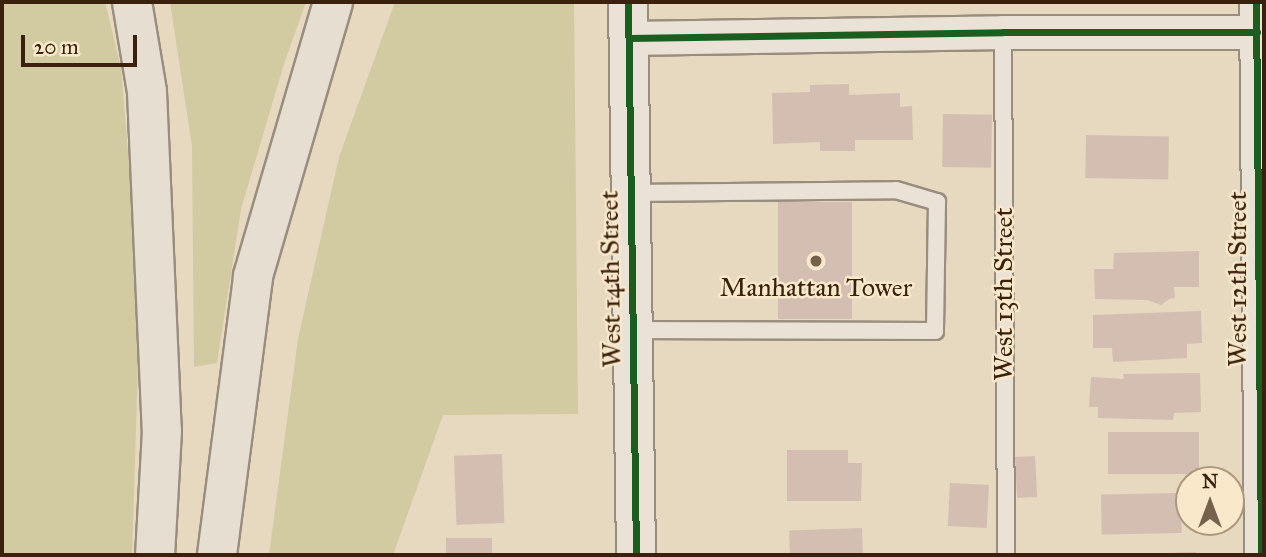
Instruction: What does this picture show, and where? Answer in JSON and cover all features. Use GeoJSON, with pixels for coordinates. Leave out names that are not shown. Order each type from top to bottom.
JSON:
{"type":"FeatureCollection","features":[{"type":"Feature","properties":{"kind":"highway"},"geometry":{"type":"LineString","coordinates":[[132,2],[147,92],[162,430],[155,555]]}},
{"type":"Feature","properties":{"kind":"highway"},"geometry":{"type":"LineString","coordinates":[[217,555],[253,276],[333,2]]}},
{"type":"Feature","properties":{"kind":"street"},"geometry":{"type":"LineString","coordinates":[[629,20],[1003,32],[1256,17]]}},
{"type":"Feature","properties":{"kind":"street","name":"West 12th Street"},"geometry":{"type":"LineString","coordinates":[[1256,17],[1261,555]]}},
{"type":"Feature","properties":{"kind":"street","name":"West 14th Street"},"geometry":{"type":"LineString","coordinates":[[629,20],[636,555]]}},
{"type":"Feature","properties":{"kind":"lane","name":"West 13th Street"},"geometry":{"type":"LineString","coordinates":[[1003,32],[1006,555]]}},
{"type":"Feature","properties":{"kind":"lane"},"geometry":{"type":"LineString","coordinates":[[631,193],[896,190],[937,202],[935,331],[633,330]]}},
{"type":"Feature","properties":{"kind":"shaded area"},"geometry":{"type":"Polygon","coordinates":[[[2,2],[105,2],[121,68],[140,299],[132,555],[2,555],[2,2]]]}},
{"type":"Feature","properties":{"kind":"shaded area"},"geometry":{"type":"Polygon","coordinates":[[[170,2],[306,2],[284,64],[241,209],[217,363],[194,367],[192,146],[170,2]]]}},
{"type":"Feature","properties":{"kind":"shaded area"},"geometry":{"type":"Polygon","coordinates":[[[395,2],[574,2],[578,414],[443,415],[393,555],[269,555],[298,339],[339,157],[395,2]]]}},
{"type":"Feature","properties":{"kind":"building"},"geometry":{"type":"Polygon","coordinates":[[[849,84],[849,95],[900,93],[900,107],[912,106],[913,140],[855,140],[855,151],[820,151],[820,142],[773,144],[772,93],[810,92],[810,85],[849,84]]]}},
{"type":"Feature","properties":{"kind":"building"},"geometry":{"type":"Polygon","coordinates":[[[943,114],[992,115],[991,168],[942,167],[943,114]]]}},
{"type":"Feature","properties":{"kind":"building"},"geometry":{"type":"Polygon","coordinates":[[[1086,135],[1169,136],[1168,179],[1085,178],[1086,135]]]}},
{"type":"Feature","properties":{"kind":"building","name":"Manhattan Tower"},"geometry":{"type":"Polygon","coordinates":[[[778,202],[852,202],[852,319],[778,319],[778,202]]]}},
{"type":"Feature","properties":{"kind":"building"},"geometry":{"type":"Polygon","coordinates":[[[1199,251],[1199,287],[1174,287],[1175,298],[1161,305],[1147,300],[1095,299],[1094,269],[1113,269],[1114,253],[1199,251]]]}},
{"type":"Feature","properties":{"kind":"building"},"geometry":{"type":"Polygon","coordinates":[[[1201,311],[1202,343],[1187,344],[1187,358],[1113,362],[1112,348],[1093,348],[1093,315],[1201,311]]]}},
{"type":"Feature","properties":{"kind":"building"},"geometry":{"type":"Polygon","coordinates":[[[1200,373],[1201,412],[1174,413],[1173,420],[1098,418],[1098,407],[1089,407],[1091,377],[1124,379],[1123,374],[1200,373]]]}},
{"type":"Feature","properties":{"kind":"building"},"geometry":{"type":"Polygon","coordinates":[[[1108,432],[1199,432],[1199,466],[1175,466],[1175,474],[1108,474],[1108,432]]]}},
{"type":"Feature","properties":{"kind":"building"},"geometry":{"type":"Polygon","coordinates":[[[787,450],[848,450],[848,463],[862,463],[861,501],[787,501],[787,450]]]}},
{"type":"Feature","properties":{"kind":"building"},"geometry":{"type":"Polygon","coordinates":[[[502,454],[504,523],[456,525],[454,456],[502,454]]]}},
{"type":"Feature","properties":{"kind":"building"},"geometry":{"type":"Polygon","coordinates":[[[1035,456],[1037,497],[1017,498],[1015,457],[1035,456]]]}},
{"type":"Feature","properties":{"kind":"building"},"geometry":{"type":"Polygon","coordinates":[[[950,483],[989,485],[987,528],[948,526],[950,483]]]}},
{"type":"Feature","properties":{"kind":"building"},"geometry":{"type":"Polygon","coordinates":[[[1175,493],[1175,533],[1102,534],[1101,494],[1175,493]]]}},
{"type":"Feature","properties":{"kind":"building"},"geometry":{"type":"Polygon","coordinates":[[[862,528],[863,555],[790,555],[789,531],[862,528]]]}},
{"type":"Feature","properties":{"kind":"building"},"geometry":{"type":"Polygon","coordinates":[[[446,538],[492,538],[492,555],[446,555],[446,538]]]}},
{"type":"Feature","properties":{"kind":"building"},"geometry":{"type":"Polygon","coordinates":[[[1196,552],[1196,555],[1165,555],[1165,553],[1196,552]]]}},
{"type":"Feature","properties":{"kind":"cycle path"},"geometry":{"type":"LineString","coordinates":[[628,2],[636,555]]}},
{"type":"Feature","properties":{"kind":"cycle path"},"geometry":{"type":"LineString","coordinates":[[1256,2],[1261,555]]}},
{"type":"Feature","properties":{"kind":"cycle path"},"geometry":{"type":"LineString","coordinates":[[629,38],[1003,32],[1257,32]]}},
{"type":"Feature","properties":{"kind":"place","name":"Manhattan Tower"},"geometry":{"type":"Point","coordinates":[816,261]}}]}
